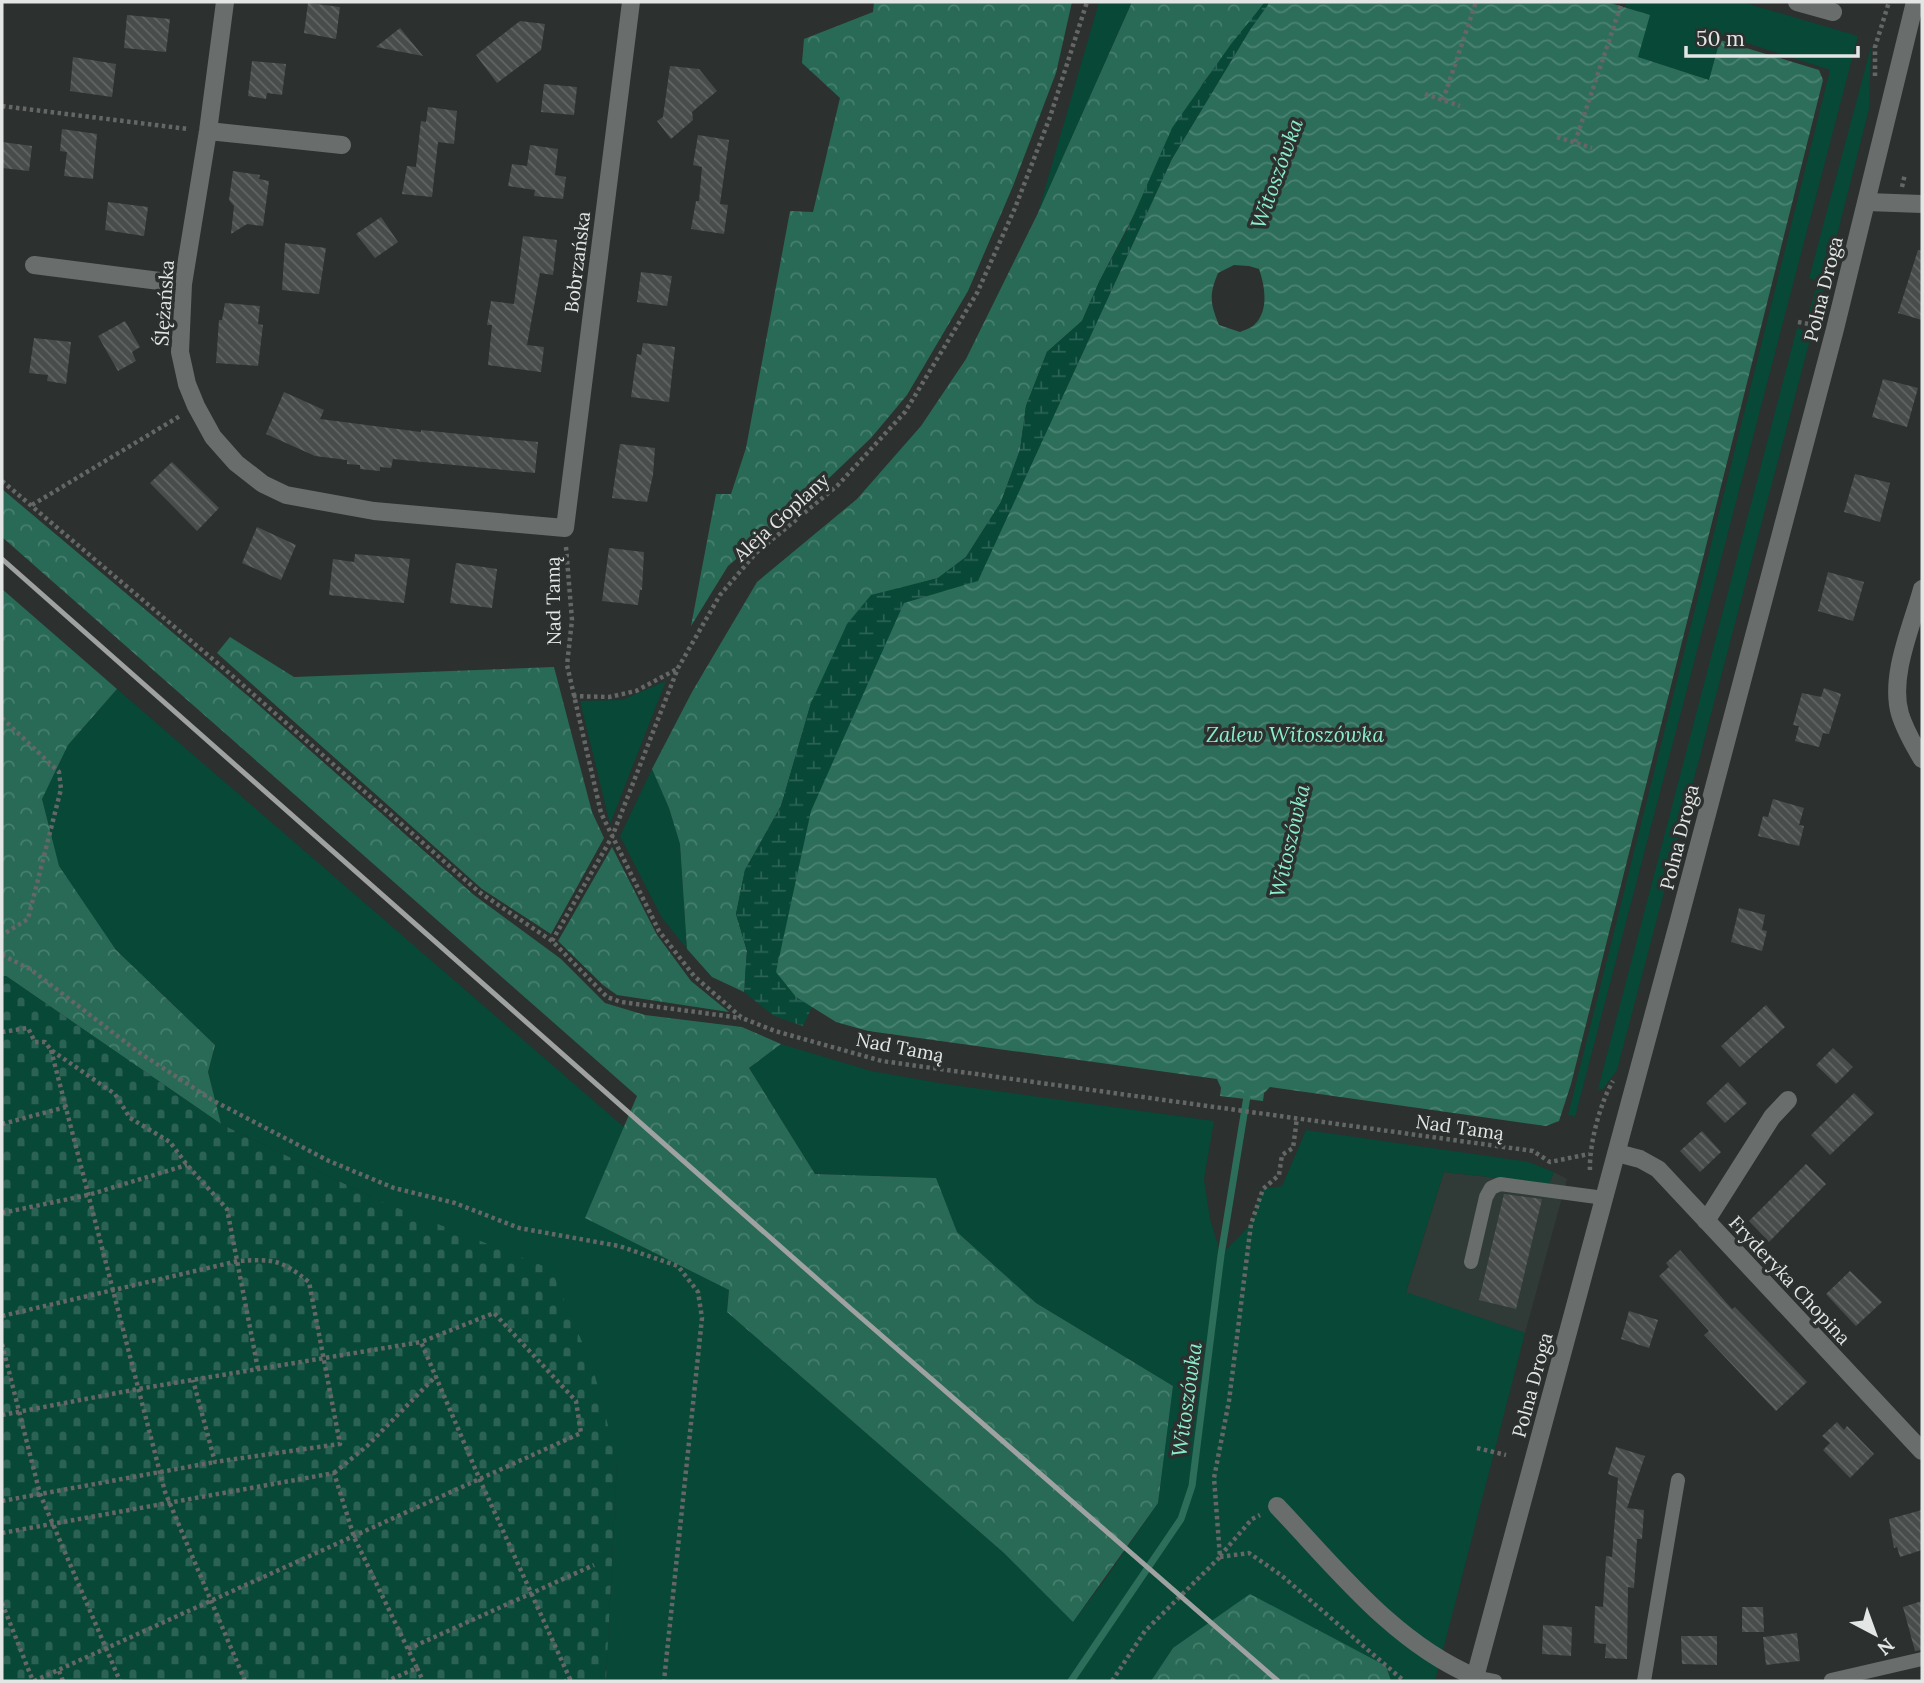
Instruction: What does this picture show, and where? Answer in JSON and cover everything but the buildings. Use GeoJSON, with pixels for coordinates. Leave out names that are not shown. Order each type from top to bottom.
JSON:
{"type":"FeatureCollection","features":[{"type":"Feature","properties":{"kind":"street","name":"Ślężańska"},"geometry":{"type":"LineString","coordinates":[[225,2],[208,131],[183,284],[180,352],[187,384],[213,437],[236,463],[263,484],[286,495],[374,511],[565,528]]}},
{"type":"Feature","properties":{"kind":"street","name":"Bobrzańska"},"geometry":{"type":"LineString","coordinates":[[565,528],[631,2]]}},
{"type":"Feature","properties":{"kind":"street"},"geometry":{"type":"LineString","coordinates":[[1797,2],[1833,12]]}},
{"type":"Feature","properties":{"kind":"street","name":"Polna Droga"},"geometry":{"type":"LineString","coordinates":[[1475,1679],[1617,1153],[1867,202],[1916,2]]}},
{"type":"Feature","properties":{"kind":"street"},"geometry":{"type":"LineString","coordinates":[[208,131],[342,145]]}},
{"type":"Feature","properties":{"kind":"street"},"geometry":{"type":"LineString","coordinates":[[1867,202],[1922,204]]}},
{"type":"Feature","properties":{"kind":"street"},"geometry":{"type":"LineString","coordinates":[[34,265],[183,284]]}},
{"type":"Feature","properties":{"kind":"street"},"geometry":{"type":"LineString","coordinates":[[1922,589],[1899,668],[1897,688],[1902,719],[1922,759]]}},
{"type":"Feature","properties":{"kind":"street"},"geometry":{"type":"LineString","coordinates":[[1706,1221],[1772,1117],[1787,1100]]}},
{"type":"Feature","properties":{"kind":"street","name":"Fryderyka Chopina"},"geometry":{"type":"LineString","coordinates":[[1617,1153],[1640,1159],[1658,1169],[1922,1451]]}},
{"type":"Feature","properties":{"kind":"street"},"geometry":{"type":"LineString","coordinates":[[1277,1506],[1379,1613],[1415,1642],[1475,1679]]}},
{"type":"Feature","properties":{"kind":"lane"},"geometry":{"type":"LineString","coordinates":[[1471,1262],[1486,1197],[1491,1188],[1500,1184],[1604,1198]]}},
{"type":"Feature","properties":{"kind":"lane"},"geometry":{"type":"LineString","coordinates":[[1644,1681],[1678,1480]]}},
{"type":"Feature","properties":{"kind":"lane"},"geometry":{"type":"LineString","coordinates":[[1830,1680],[1922,1659]]}},
{"type":"Feature","properties":{"kind":"lane"},"geometry":{"type":"LineString","coordinates":[[1475,1679],[1494,1681]]}},
{"type":"Feature","properties":{"kind":"path","name":"Aleja Goplany"},"geometry":{"type":"LineString","coordinates":[[552,941],[612,837],[678,668],[720,596],[756,552],[838,485],[905,412],[977,293],[1015,208],[1050,117],[1087,2]]}},
{"type":"Feature","properties":{"kind":"path"},"geometry":{"type":"LineString","coordinates":[[1443,100],[1476,2]]}},
{"type":"Feature","properties":{"kind":"path"},"geometry":{"type":"LineString","coordinates":[[1575,142],[1622,2]]}},
{"type":"Feature","properties":{"kind":"path"},"geometry":{"type":"LineString","coordinates":[[1425,94],[1460,106]]}},
{"type":"Feature","properties":{"kind":"path"},"geometry":{"type":"LineString","coordinates":[[2,106],[208,131]]}},
{"type":"Feature","properties":{"kind":"path"},"geometry":{"type":"LineString","coordinates":[[1557,137],[1592,148]]}},
{"type":"Feature","properties":{"kind":"path"},"geometry":{"type":"LineString","coordinates":[[1798,322],[1809,324]]}},
{"type":"Feature","properties":{"kind":"path"},"geometry":{"type":"LineString","coordinates":[[32,505],[196,406]]}},
{"type":"Feature","properties":{"kind":"path"},"geometry":{"type":"LineString","coordinates":[[2,481],[359,785],[479,892],[552,941],[607,997],[621,1002],[742,1018]]}},
{"type":"Feature","properties":{"kind":"path","name":"Nad Tamą"},"geometry":{"type":"LineString","coordinates":[[565,528],[572,620],[567,665],[601,813],[659,931],[694,975],[742,1018],[775,1031],[882,1061],[1533,1151],[1550,1162],[1589,1154]]}},
{"type":"Feature","properties":{"kind":"path"},"geometry":{"type":"LineString","coordinates":[[573,696],[609,697],[636,691],[678,668]]}},
{"type":"Feature","properties":{"kind":"path"},"geometry":{"type":"LineString","coordinates":[[2,718],[60,772],[61,789],[28,919],[2,935]]}},
{"type":"Feature","properties":{"kind":"path"},"geometry":{"type":"LineString","coordinates":[[2,955],[30,969],[137,1051],[212,1100],[329,1161],[394,1188],[455,1203],[519,1228],[619,1246],[678,1266],[698,1292],[702,1318],[664,1681]]}},
{"type":"Feature","properties":{"kind":"path"},"geometry":{"type":"LineString","coordinates":[[2,1032],[28,1028],[35,1042],[45,1042],[51,1050],[115,1094],[130,1118],[170,1143],[227,1209],[258,1369]]}},
{"type":"Feature","properties":{"kind":"path"},"geometry":{"type":"LineString","coordinates":[[51,1050],[160,1472],[170,1503],[245,1681]]}},
{"type":"Feature","properties":{"kind":"path"},"geometry":{"type":"LineString","coordinates":[[2,1124],[66,1107]]}},
{"type":"Feature","properties":{"kind":"path"},"geometry":{"type":"LineString","coordinates":[[1220,1557],[1214,1478],[1229,1401],[1251,1224],[1263,1189],[1279,1175],[1282,1155],[1293,1148],[1297,1118]]}},
{"type":"Feature","properties":{"kind":"path"},"geometry":{"type":"LineString","coordinates":[[2,1213],[88,1195],[187,1165]]}},
{"type":"Feature","properties":{"kind":"path"},"geometry":{"type":"LineString","coordinates":[[2,1315],[238,1261],[264,1260],[286,1264],[309,1282],[340,1444],[215,1462],[2,1501]]}},
{"type":"Feature","properties":{"kind":"path"},"geometry":{"type":"LineString","coordinates":[[2,1415],[138,1389],[421,1342],[494,1313],[576,1401],[581,1433],[33,1681],[2,1602]]}},
{"type":"Feature","properties":{"kind":"path"},"geometry":{"type":"LineString","coordinates":[[421,1342],[570,1679],[565,1681]]}},
{"type":"Feature","properties":{"kind":"path"},"geometry":{"type":"LineString","coordinates":[[2,1344],[40,1493],[120,1681]]}},
{"type":"Feature","properties":{"kind":"path"},"geometry":{"type":"LineString","coordinates":[[2,1533],[334,1473],[367,1446],[436,1376]]}},
{"type":"Feature","properties":{"kind":"path"},"geometry":{"type":"LineString","coordinates":[[193,1380],[215,1462]]}},
{"type":"Feature","properties":{"kind":"path"},"geometry":{"type":"LineString","coordinates":[[1477,1448],[1506,1455]]}},
{"type":"Feature","properties":{"kind":"path"},"geometry":{"type":"LineString","coordinates":[[334,1473],[354,1537],[423,1681]]}},
{"type":"Feature","properties":{"kind":"path"},"geometry":{"type":"LineString","coordinates":[[1112,1681],[1145,1631],[1220,1557],[1252,1519],[1277,1506]]}},
{"type":"Feature","properties":{"kind":"path"},"geometry":{"type":"LineString","coordinates":[[1220,1557],[1249,1553],[1282,1575],[1404,1681]]}},
{"type":"Feature","properties":{"kind":"path"},"geometry":{"type":"LineString","coordinates":[[408,1649],[594,1565]]}},
{"type":"Feature","properties":{"kind":"path"},"geometry":{"type":"LineString","coordinates":[[387,1681],[417,1668]]}},
{"type":"Feature","properties":{"kind":"path"},"geometry":{"type":"LineString","coordinates":[[59,1671],[64,1681]]}},
{"type":"Feature","properties":{"kind":"shaded area"},"geometry":{"type":"Polygon","coordinates":[[[1444,1172],[1549,1184],[1554,1172],[1567,1179],[1525,1333],[1406,1293],[1444,1172]]]}},
{"type":"Feature","properties":{"kind":"green space"},"geometry":{"type":"Polygon","coordinates":[[[874,2],[1072,2],[1056,73],[1013,186],[968,291],[907,395],[871,438],[807,499],[728,566],[691,626],[716,494],[731,494],[746,448],[790,211],[813,212],[840,98],[802,63],[804,39],[873,12],[874,2]]]}},
{"type":"Feature","properties":{"kind":"green space"},"geometry":{"type":"Polygon","coordinates":[[[1099,2],[1132,2],[1038,213],[1099,2]]]}},
{"type":"Feature","properties":{"kind":"green space"},"geometry":{"type":"Polygon","coordinates":[[[1132,2],[1265,2],[1203,83],[1100,280],[1082,321],[1047,352],[1026,406],[1020,450],[1001,502],[966,557],[938,578],[906,587],[811,703],[781,806],[745,870],[736,914],[747,951],[744,992],[712,977],[687,949],[680,844],[669,808],[652,769],[692,692],[757,582],[857,499],[921,426],[966,359],[1038,213],[1132,2]]]}},
{"type":"Feature","properties":{"kind":"green space"},"geometry":{"type":"Polygon","coordinates":[[[1265,2],[1353,2],[1250,30],[1172,159],[978,582],[904,603],[796,997],[812,1007],[803,1026],[774,1016],[744,992],[747,951],[736,914],[745,870],[781,806],[811,703],[847,624],[871,595],[938,578],[966,557],[1001,502],[1020,450],[1026,406],[1047,352],[1082,321],[1128,228],[1172,128],[1231,44],[1265,2]]]}},
{"type":"Feature","properties":{"kind":"green space"},"geometry":{"type":"Polygon","coordinates":[[[1627,2],[1742,2],[1858,36],[1575,1117],[1568,1115],[1830,70],[1722,35],[1709,80],[1637,57],[1649,15],[1625,7],[1627,2]]]}},
{"type":"Feature","properties":{"kind":"green space"},"geometry":{"type":"Polygon","coordinates":[[[1871,47],[1869,109],[1816,318],[1809,312],[1818,281],[1809,278],[1871,47]]]}},
{"type":"Feature","properties":{"kind":"green space"},"geometry":{"type":"Polygon","coordinates":[[[1797,328],[1812,332],[1617,1070],[1603,1089],[1598,1089],[1797,328]]]}},
{"type":"Feature","properties":{"kind":"green space"},"geometry":{"type":"Polygon","coordinates":[[[2,489],[254,701],[474,895],[561,959],[605,1003],[645,1015],[742,1027],[781,1044],[749,1068],[815,1174],[936,1178],[957,1232],[1036,1303],[1173,1386],[1158,1503],[1073,1622],[1004,1553],[727,1312],[729,1290],[585,1218],[637,1096],[2,537],[2,489]]]}},
{"type":"Feature","properties":{"kind":"green space"},"geometry":{"type":"Polygon","coordinates":[[[2,589],[117,689],[68,745],[42,799],[59,866],[116,950],[215,1045],[208,1072],[221,1124],[6,976],[2,976],[2,589]]]}},
{"type":"Feature","properties":{"kind":"green space"},"geometry":{"type":"Polygon","coordinates":[[[230,637],[294,677],[554,667],[592,812],[604,838],[551,934],[482,889],[217,653],[230,637]]]}},
{"type":"Feature","properties":{"kind":"green space"},"geometry":{"type":"Polygon","coordinates":[[[666,681],[610,824],[580,701],[622,700],[666,681]]]}},
{"type":"Feature","properties":{"kind":"green space"},"geometry":{"type":"Polygon","coordinates":[[[117,689],[624,1127],[586,1218],[729,1290],[727,1312],[1004,1553],[1073,1622],[1158,1503],[1173,1386],[1036,1303],[957,1232],[935,1178],[815,1174],[749,1068],[781,1044],[871,1071],[945,1084],[1214,1121],[1204,1179],[1210,1219],[1221,1255],[1251,1224],[1263,1189],[1282,1186],[1306,1130],[1529,1162],[1554,1172],[1549,1184],[1444,1172],[1406,1292],[1525,1333],[1435,1681],[1391,1681],[1386,1666],[1173,1648],[1151,1681],[606,1681],[617,1460],[380,1201],[221,1124],[208,1072],[215,1045],[116,950],[59,867],[42,798],[68,745],[117,689]]]}},
{"type":"Feature","properties":{"kind":"green space"},"geometry":{"type":"Polygon","coordinates":[[[652,769],[669,808],[680,844],[687,949],[662,918],[620,836],[652,769]]]}},
{"type":"Feature","properties":{"kind":"green space"},"geometry":{"type":"Polygon","coordinates":[[[612,847],[657,935],[691,981],[729,1012],[617,995],[558,941],[612,847]]]}},
{"type":"Feature","properties":{"kind":"green space"},"geometry":{"type":"Polygon","coordinates":[[[2,976],[6,976],[221,1124],[380,1201],[551,1269],[593,1368],[617,1460],[606,1681],[4,1681],[2,976]]]}},
{"type":"Feature","properties":{"kind":"green space"},"geometry":{"type":"Polygon","coordinates":[[[1250,1594],[1386,1666],[1391,1681],[1151,1681],[1173,1648],[1250,1594]]]}},
{"type":"Feature","properties":{"kind":"water","name":"Zalew Witoszówka"},"geometry":{"type":"Polygon","coordinates":[[[1270,2],[1607,2],[1650,15],[1638,57],[1709,80],[1720,40],[1819,70],[1823,80],[1571,1084],[1559,1121],[1546,1126],[1270,1087],[1264,1093],[1263,1101],[1220,1096],[1221,1088],[1217,1079],[868,1031],[836,1022],[796,997],[776,972],[811,811],[904,603],[978,581],[1172,159],[1250,30],[1270,2]],[[1234,265],[1218,273],[1212,293],[1212,305],[1219,325],[1240,332],[1255,324],[1264,305],[1259,269],[1234,265]]]}},
{"type":"Feature","properties":{"kind":"waterway","name":"Witoszówka"},"geometry":{"type":"LineString","coordinates":[[1071,1681],[1181,1519],[1192,1486],[1221,1255],[1248,1090]]}},
{"type":"Feature","properties":{"kind":"railway"},"geometry":{"type":"LineString","coordinates":[[2,559],[850,1308],[1278,1681]]}}]}
